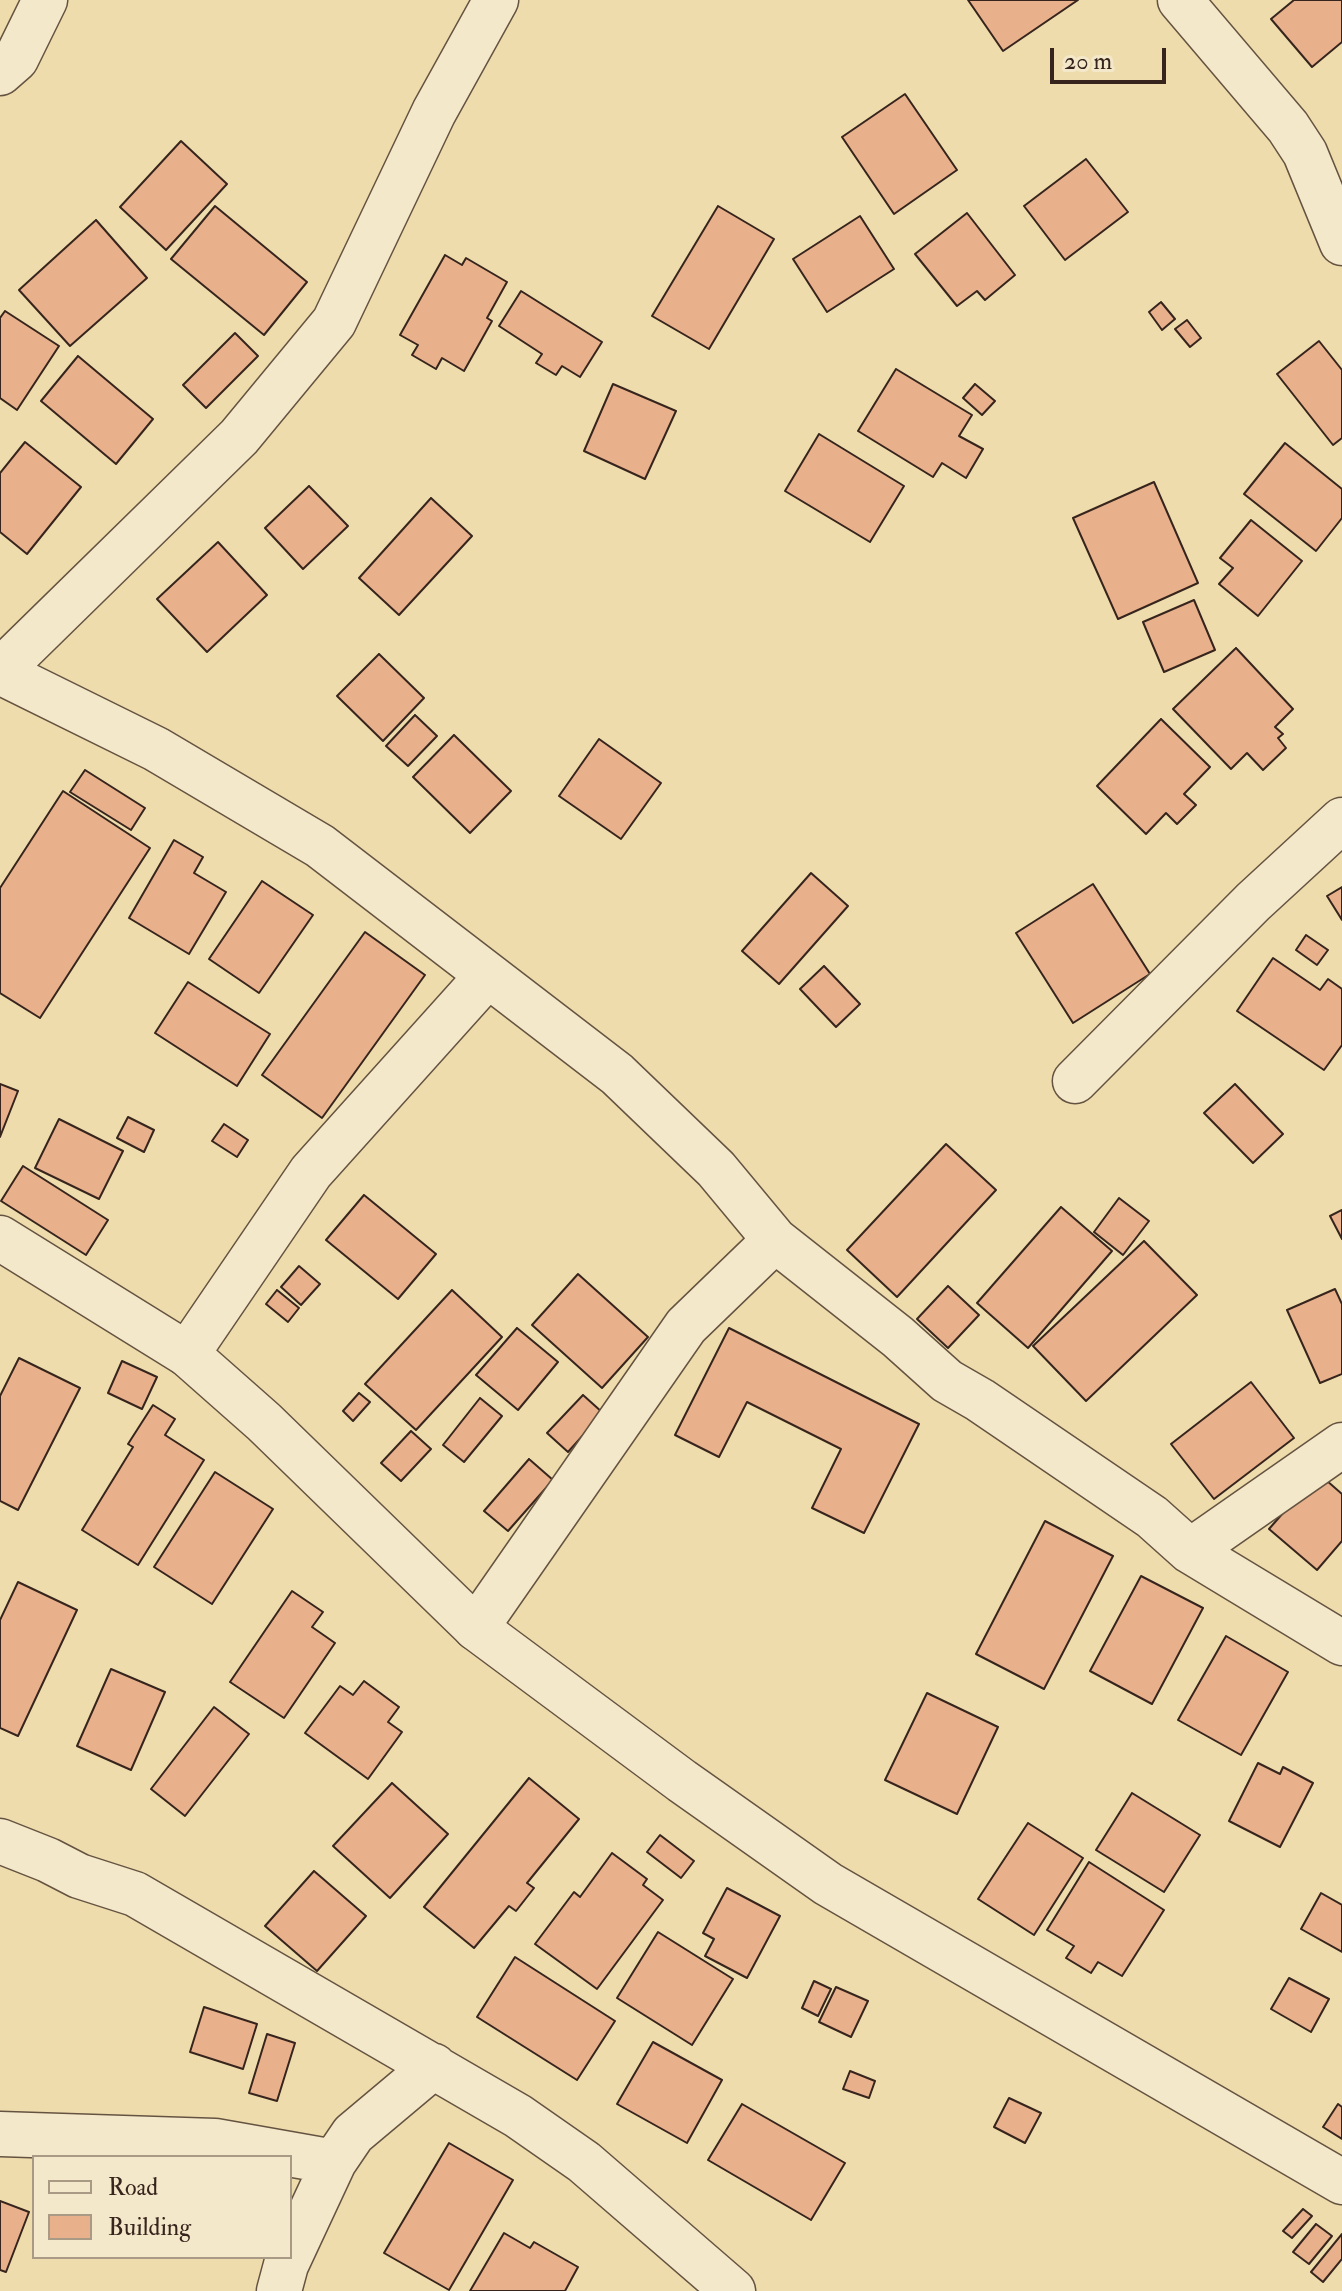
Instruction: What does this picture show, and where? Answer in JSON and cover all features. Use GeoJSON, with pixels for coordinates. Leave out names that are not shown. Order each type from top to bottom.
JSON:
{"type":"FeatureCollection","features":[{"type":"Feature","properties":{"kind":"street"},"geometry":{"type":"LineString","coordinates":[[0,73],[16,59],[45,0]]}},
{"type":"Feature","properties":{"kind":"street"},"geometry":{"type":"LineString","coordinates":[[496,0],[434,112],[334,322],[239,437],[0,672],[156,749],[320,846],[617,1074],[716,1169],[775,1240],[898,1337],[947,1381],[980,1400],[1152,1517],[1190,1551],[1342,1643]]}},
{"type":"Feature","properties":{"kind":"street"},"geometry":{"type":"LineString","coordinates":[[1180,0],[1305,153],[1342,243]]}},
{"type":"Feature","properties":{"kind":"street"},"geometry":{"type":"LineString","coordinates":[[1075,1081],[1253,902],[1342,820]]}},
{"type":"Feature","properties":{"kind":"street"},"geometry":{"type":"LineString","coordinates":[[187,1354],[311,1172],[488,975]]}},
{"type":"Feature","properties":{"kind":"street"},"geometry":{"type":"LineString","coordinates":[[0,1238],[187,1354],[264,1422],[476,1628],[682,1781],[828,1884],[1342,2182]]}},
{"type":"Feature","properties":{"kind":"street"},"geometry":{"type":"LineString","coordinates":[[476,1628],[686,1326],[775,1240]]}},
{"type":"Feature","properties":{"kind":"street"},"geometry":{"type":"LineString","coordinates":[[1190,1551],[1342,1445]]}},
{"type":"Feature","properties":{"kind":"street"},"geometry":{"type":"LineString","coordinates":[[0,1841],[79,1876],[135,1894],[518,2116],[584,2162],[733,2291]]}},
{"type":"Feature","properties":{"kind":"street"},"geometry":{"type":"LineString","coordinates":[[292,2252],[334,2162],[353,2134],[434,2066]]}},
{"type":"Feature","properties":{"kind":"street"},"geometry":{"type":"LineString","coordinates":[[0,2134],[215,2141],[334,2162]]}},
{"type":"Feature","properties":{"kind":"street"},"geometry":{"type":"LineString","coordinates":[[279,2291],[289,2259]]}},
{"type":"Feature","properties":{"kind":"building"},"geometry":{"type":"Polygon","coordinates":[[[968,0],[1078,0],[1003,51],[968,0]]]}},
{"type":"Feature","properties":{"kind":"building"},"geometry":{"type":"Polygon","coordinates":[[[1294,0],[1342,0],[1342,42],[1312,67],[1271,19],[1294,0]]]}},
{"type":"Feature","properties":{"kind":"building"},"geometry":{"type":"Polygon","coordinates":[[[905,94],[957,170],[894,214],[842,137],[905,94]]]}},
{"type":"Feature","properties":{"kind":"building"},"geometry":{"type":"Polygon","coordinates":[[[181,141],[227,184],[166,250],[120,207],[181,141]]]}},
{"type":"Feature","properties":{"kind":"building"},"geometry":{"type":"Polygon","coordinates":[[[1086,159],[1128,212],[1065,260],[1024,206],[1086,159]]]}},
{"type":"Feature","properties":{"kind":"building"},"geometry":{"type":"Polygon","coordinates":[[[215,206],[307,282],[264,335],[171,259],[215,206]]]}},
{"type":"Feature","properties":{"kind":"building"},"geometry":{"type":"Polygon","coordinates":[[[718,206],[774,239],[709,349],[652,316],[718,206]]]}},
{"type":"Feature","properties":{"kind":"building"},"geometry":{"type":"Polygon","coordinates":[[[967,213],[1015,275],[985,300],[977,291],[957,306],[915,254],[967,213]]]}},
{"type":"Feature","properties":{"kind":"building"},"geometry":{"type":"Polygon","coordinates":[[[860,216],[894,269],[827,312],[793,259],[860,216]]]}},
{"type":"Feature","properties":{"kind":"building"},"geometry":{"type":"Polygon","coordinates":[[[96,220],[147,278],[70,346],[19,290],[96,220]]]}},
{"type":"Feature","properties":{"kind":"building"},"geometry":{"type":"Polygon","coordinates":[[[445,255],[462,265],[466,258],[507,282],[487,318],[492,321],[464,371],[442,358],[436,369],[412,355],[418,345],[400,335],[445,255]]]}},
{"type":"Feature","properties":{"kind":"building"},"geometry":{"type":"Polygon","coordinates":[[[521,291],[602,342],[580,377],[562,366],[556,375],[536,363],[542,354],[499,326],[521,291]]]}},
{"type":"Feature","properties":{"kind":"building"},"geometry":{"type":"Polygon","coordinates":[[[1161,302],[1175,319],[1162,330],[1149,312],[1161,302]]]}},
{"type":"Feature","properties":{"kind":"building"},"geometry":{"type":"Polygon","coordinates":[[[5,311],[59,346],[17,410],[0,398],[0,318],[5,311]]]}},
{"type":"Feature","properties":{"kind":"building"},"geometry":{"type":"Polygon","coordinates":[[[1187,320],[1201,338],[1190,347],[1175,329],[1187,320]]]}},
{"type":"Feature","properties":{"kind":"building"},"geometry":{"type":"Polygon","coordinates":[[[235,333],[258,356],[206,408],[183,385],[235,333]]]}},
{"type":"Feature","properties":{"kind":"building"},"geometry":{"type":"Polygon","coordinates":[[[1319,341],[1342,370],[1342,438],[1333,445],[1277,374],[1319,341]]]}},
{"type":"Feature","properties":{"kind":"building"},"geometry":{"type":"Polygon","coordinates":[[[78,356],[153,419],[116,464],[41,401],[78,356]]]}},
{"type":"Feature","properties":{"kind":"building"},"geometry":{"type":"Polygon","coordinates":[[[896,369],[972,415],[959,436],[983,449],[966,478],[942,463],[933,477],[858,431],[896,369]]]}},
{"type":"Feature","properties":{"kind":"building"},"geometry":{"type":"Polygon","coordinates":[[[613,384],[676,411],[645,479],[584,451],[613,384]]]}},
{"type":"Feature","properties":{"kind":"building"},"geometry":{"type":"Polygon","coordinates":[[[975,384],[995,401],[982,415],[963,398],[975,384]]]}},
{"type":"Feature","properties":{"kind":"building"},"geometry":{"type":"Polygon","coordinates":[[[819,434],[904,486],[870,542],[785,491],[819,434]]]}},
{"type":"Feature","properties":{"kind":"building"},"geometry":{"type":"Polygon","coordinates":[[[25,442],[81,487],[27,554],[0,532],[0,473],[25,442]]]}},
{"type":"Feature","properties":{"kind":"building"},"geometry":{"type":"Polygon","coordinates":[[[1285,443],[1342,489],[1342,518],[1316,551],[1244,494],[1285,443]]]}},
{"type":"Feature","properties":{"kind":"building"},"geometry":{"type":"Polygon","coordinates":[[[1154,482],[1198,583],[1118,619],[1073,518],[1154,482]]]}},
{"type":"Feature","properties":{"kind":"building"},"geometry":{"type":"Polygon","coordinates":[[[309,486],[348,526],[303,569],[265,528],[309,486]]]}},
{"type":"Feature","properties":{"kind":"building"},"geometry":{"type":"Polygon","coordinates":[[[431,498],[472,536],[399,615],[359,578],[431,498]]]}},
{"type":"Feature","properties":{"kind":"building"},"geometry":{"type":"Polygon","coordinates":[[[1251,520],[1302,561],[1258,616],[1219,584],[1233,568],[1220,558],[1251,520]]]}},
{"type":"Feature","properties":{"kind":"building"},"geometry":{"type":"Polygon","coordinates":[[[218,542],[267,595],[207,652],[157,599],[218,542]]]}},
{"type":"Feature","properties":{"kind":"building"},"geometry":{"type":"Polygon","coordinates":[[[1194,600],[1215,650],[1164,672],[1143,622],[1194,600]]]}},
{"type":"Feature","properties":{"kind":"building"},"geometry":{"type":"Polygon","coordinates":[[[1236,648],[1293,709],[1275,727],[1283,734],[1278,738],[1286,748],[1263,770],[1247,753],[1231,769],[1173,709],[1236,648]]]}},
{"type":"Feature","properties":{"kind":"building"},"geometry":{"type":"Polygon","coordinates":[[[379,654],[424,698],[383,741],[337,696],[379,654]]]}},
{"type":"Feature","properties":{"kind":"building"},"geometry":{"type":"Polygon","coordinates":[[[415,715],[437,736],[408,766],[386,746],[415,715]]]}},
{"type":"Feature","properties":{"kind":"building"},"geometry":{"type":"Polygon","coordinates":[[[1161,719],[1210,767],[1184,794],[1196,805],[1177,824],[1166,813],[1146,834],[1097,786],[1161,719]]]}},
{"type":"Feature","properties":{"kind":"building"},"geometry":{"type":"Polygon","coordinates":[[[454,735],[511,791],[470,833],[413,777],[454,735]]]}},
{"type":"Feature","properties":{"kind":"building"},"geometry":{"type":"Polygon","coordinates":[[[599,739],[661,783],[621,839],[559,796],[599,739]]]}},
{"type":"Feature","properties":{"kind":"building"},"geometry":{"type":"Polygon","coordinates":[[[85,770],[145,808],[131,830],[70,792],[85,770]]]}},
{"type":"Feature","properties":{"kind":"building"},"geometry":{"type":"Polygon","coordinates":[[[63,791],[150,848],[40,1018],[0,993],[0,888],[63,791]]]}},
{"type":"Feature","properties":{"kind":"building"},"geometry":{"type":"Polygon","coordinates":[[[174,840],[203,857],[194,873],[226,892],[189,954],[129,918],[174,840]]]}},
{"type":"Feature","properties":{"kind":"building"},"geometry":{"type":"Polygon","coordinates":[[[811,873],[848,906],[779,984],[742,951],[811,873]]]}},
{"type":"Feature","properties":{"kind":"building"},"geometry":{"type":"Polygon","coordinates":[[[262,881],[313,915],[259,993],[209,959],[262,881]]]}},
{"type":"Feature","properties":{"kind":"building"},"geometry":{"type":"Polygon","coordinates":[[[1093,884],[1150,974],[1073,1023],[1016,933],[1093,884]]]}},
{"type":"Feature","properties":{"kind":"building"},"geometry":{"type":"Polygon","coordinates":[[[1342,887],[1342,920],[1327,896],[1342,887]]]}},
{"type":"Feature","properties":{"kind":"building"},"geometry":{"type":"Polygon","coordinates":[[[365,932],[425,975],[322,1118],[262,1075],[365,932]]]}},
{"type":"Feature","properties":{"kind":"building"},"geometry":{"type":"Polygon","coordinates":[[[1306,935],[1328,950],[1317,965],[1296,950],[1306,935]]]}},
{"type":"Feature","properties":{"kind":"building"},"geometry":{"type":"Polygon","coordinates":[[[1273,958],[1320,990],[1328,979],[1342,989],[1342,1045],[1324,1070],[1237,1011],[1273,958]]]}},
{"type":"Feature","properties":{"kind":"building"},"geometry":{"type":"Polygon","coordinates":[[[824,966],[860,1004],[836,1027],[800,989],[824,966]]]}},
{"type":"Feature","properties":{"kind":"building"},"geometry":{"type":"Polygon","coordinates":[[[188,982],[270,1034],[237,1086],[155,1033],[188,982]]]}},
{"type":"Feature","properties":{"kind":"building"},"geometry":{"type":"Polygon","coordinates":[[[0,1084],[18,1091],[0,1137],[0,1084]]]}},
{"type":"Feature","properties":{"kind":"building"},"geometry":{"type":"Polygon","coordinates":[[[1235,1084],[1283,1134],[1253,1163],[1204,1113],[1235,1084]]]}},
{"type":"Feature","properties":{"kind":"building"},"geometry":{"type":"Polygon","coordinates":[[[128,1117],[154,1130],[144,1152],[117,1138],[128,1117]]]}},
{"type":"Feature","properties":{"kind":"building"},"geometry":{"type":"Polygon","coordinates":[[[59,1119],[123,1151],[99,1199],[35,1168],[59,1119]]]}},
{"type":"Feature","properties":{"kind":"building"},"geometry":{"type":"Polygon","coordinates":[[[224,1124],[248,1140],[237,1157],[212,1141],[224,1124]]]}},
{"type":"Feature","properties":{"kind":"building"},"geometry":{"type":"Polygon","coordinates":[[[946,1144],[996,1190],[897,1297],[847,1250],[946,1144]]]}},
{"type":"Feature","properties":{"kind":"building"},"geometry":{"type":"Polygon","coordinates":[[[23,1166],[108,1220],[86,1255],[1,1201],[23,1166]]]}},
{"type":"Feature","properties":{"kind":"building"},"geometry":{"type":"Polygon","coordinates":[[[364,1195],[436,1254],[398,1299],[326,1240],[364,1195]]]}},
{"type":"Feature","properties":{"kind":"building"},"geometry":{"type":"Polygon","coordinates":[[[1119,1198],[1149,1221],[1123,1255],[1094,1232],[1119,1198]]]}},
{"type":"Feature","properties":{"kind":"building"},"geometry":{"type":"Polygon","coordinates":[[[1061,1207],[1112,1251],[1028,1348],[977,1303],[1061,1207]]]}},
{"type":"Feature","properties":{"kind":"building"},"geometry":{"type":"Polygon","coordinates":[[[1342,1210],[1342,1239],[1330,1216],[1342,1210]]]}},
{"type":"Feature","properties":{"kind":"building"},"geometry":{"type":"Polygon","coordinates":[[[1144,1241],[1197,1295],[1086,1401],[1033,1346],[1144,1241]]]}},
{"type":"Feature","properties":{"kind":"building"},"geometry":{"type":"Polygon","coordinates":[[[299,1266],[320,1284],[301,1305],[281,1287],[299,1266]]]}},
{"type":"Feature","properties":{"kind":"building"},"geometry":{"type":"Polygon","coordinates":[[[578,1274],[648,1337],[602,1388],[532,1325],[578,1274]]]}},
{"type":"Feature","properties":{"kind":"building"},"geometry":{"type":"Polygon","coordinates":[[[948,1286],[979,1315],[948,1348],[917,1319],[948,1286]]]}},
{"type":"Feature","properties":{"kind":"building"},"geometry":{"type":"Polygon","coordinates":[[[1335,1289],[1342,1304],[1342,1374],[1320,1383],[1287,1310],[1335,1289]]]}},
{"type":"Feature","properties":{"kind":"building"},"geometry":{"type":"Polygon","coordinates":[[[277,1290],[299,1308],[288,1322],[266,1304],[277,1290]]]}},
{"type":"Feature","properties":{"kind":"building"},"geometry":{"type":"Polygon","coordinates":[[[452,1290],[502,1337],[416,1430],[365,1384],[452,1290]]]}},
{"type":"Feature","properties":{"kind":"building"},"geometry":{"type":"Polygon","coordinates":[[[517,1328],[558,1362],[518,1410],[476,1375],[517,1328]]]}},
{"type":"Feature","properties":{"kind":"building"},"geometry":{"type":"Polygon","coordinates":[[[729,1328],[919,1424],[864,1533],[812,1508],[841,1449],[747,1402],[719,1457],[675,1435],[729,1328]]]}},
{"type":"Feature","properties":{"kind":"building"},"geometry":{"type":"Polygon","coordinates":[[[19,1358],[80,1388],[18,1510],[0,1501],[0,1396],[19,1358]]]}},
{"type":"Feature","properties":{"kind":"building"},"geometry":{"type":"Polygon","coordinates":[[[122,1361],[157,1377],[142,1409],[108,1393],[122,1361]]]}},
{"type":"Feature","properties":{"kind":"building"},"geometry":{"type":"Polygon","coordinates":[[[1251,1382],[1294,1438],[1214,1499],[1171,1444],[1251,1382]]]}},
{"type":"Feature","properties":{"kind":"building"},"geometry":{"type":"Polygon","coordinates":[[[359,1393],[370,1402],[353,1421],[343,1411],[359,1393]]]}},
{"type":"Feature","properties":{"kind":"building"},"geometry":{"type":"Polygon","coordinates":[[[583,1395],[603,1413],[568,1452],[547,1433],[583,1395]]]}},
{"type":"Feature","properties":{"kind":"building"},"geometry":{"type":"Polygon","coordinates":[[[480,1398],[502,1416],[464,1462],[443,1445],[480,1398]]]}},
{"type":"Feature","properties":{"kind":"building"},"geometry":{"type":"Polygon","coordinates":[[[153,1405],[175,1419],[165,1435],[204,1460],[138,1565],[82,1530],[133,1447],[128,1444],[153,1405]]]}},
{"type":"Feature","properties":{"kind":"building"},"geometry":{"type":"Polygon","coordinates":[[[411,1431],[431,1449],[401,1481],[381,1463],[411,1431]]]}},
{"type":"Feature","properties":{"kind":"building"},"geometry":{"type":"Polygon","coordinates":[[[529,1459],[553,1480],[508,1531],[484,1511],[529,1459]]]}},
{"type":"Feature","properties":{"kind":"building"},"geometry":{"type":"Polygon","coordinates":[[[215,1472],[273,1509],[212,1604],[154,1567],[215,1472]]]}},
{"type":"Feature","properties":{"kind":"building"},"geometry":{"type":"Polygon","coordinates":[[[1318,1473],[1342,1494],[1342,1541],[1317,1570],[1269,1529],[1318,1473]]]}},
{"type":"Feature","properties":{"kind":"building"},"geometry":{"type":"Polygon","coordinates":[[[1045,1521],[1113,1556],[1044,1689],[976,1654],[1045,1521]]]}},
{"type":"Feature","properties":{"kind":"building"},"geometry":{"type":"Polygon","coordinates":[[[1141,1576],[1203,1608],[1152,1704],[1090,1671],[1141,1576]]]}},
{"type":"Feature","properties":{"kind":"building"},"geometry":{"type":"Polygon","coordinates":[[[18,1582],[77,1610],[18,1736],[0,1728],[0,1620],[18,1582]]]}},
{"type":"Feature","properties":{"kind":"building"},"geometry":{"type":"Polygon","coordinates":[[[292,1591],[323,1612],[312,1627],[335,1643],[284,1718],[230,1682],[292,1591]]]}},
{"type":"Feature","properties":{"kind":"building"},"geometry":{"type":"Polygon","coordinates":[[[1226,1636],[1288,1672],[1241,1755],[1178,1720],[1226,1636]]]}},
{"type":"Feature","properties":{"kind":"building"},"geometry":{"type":"Polygon","coordinates":[[[111,1669],[165,1692],[131,1770],[77,1746],[111,1669]]]}},
{"type":"Feature","properties":{"kind":"building"},"geometry":{"type":"Polygon","coordinates":[[[364,1681],[399,1707],[388,1722],[402,1732],[368,1779],[305,1733],[340,1686],[353,1695],[364,1681]]]}},
{"type":"Feature","properties":{"kind":"building"},"geometry":{"type":"Polygon","coordinates":[[[927,1693],[998,1727],[957,1814],[885,1780],[927,1693]]]}},
{"type":"Feature","properties":{"kind":"building"},"geometry":{"type":"Polygon","coordinates":[[[214,1707],[249,1734],[185,1816],[151,1789],[214,1707]]]}},
{"type":"Feature","properties":{"kind":"building"},"geometry":{"type":"Polygon","coordinates":[[[1258,1763],[1280,1774],[1283,1767],[1313,1783],[1280,1847],[1229,1821],[1258,1763]]]}},
{"type":"Feature","properties":{"kind":"building"},"geometry":{"type":"Polygon","coordinates":[[[529,1778],[579,1819],[527,1883],[534,1888],[516,1911],[509,1906],[474,1948],[424,1907],[529,1778]]]}},
{"type":"Feature","properties":{"kind":"building"},"geometry":{"type":"Polygon","coordinates":[[[392,1783],[448,1834],[390,1898],[333,1846],[392,1783]]]}},
{"type":"Feature","properties":{"kind":"building"},"geometry":{"type":"Polygon","coordinates":[[[1132,1793],[1200,1835],[1164,1892],[1096,1850],[1132,1793]]]}},
{"type":"Feature","properties":{"kind":"building"},"geometry":{"type":"Polygon","coordinates":[[[1028,1823],[1083,1858],[1034,1935],[978,1899],[1028,1823]]]}},
{"type":"Feature","properties":{"kind":"building"},"geometry":{"type":"Polygon","coordinates":[[[660,1835],[694,1861],[681,1878],[647,1852],[660,1835]]]}},
{"type":"Feature","properties":{"kind":"building"},"geometry":{"type":"Polygon","coordinates":[[[612,1853],[647,1879],[643,1885],[663,1900],[597,1989],[535,1944],[574,1892],[580,1897],[612,1853]]]}},
{"type":"Feature","properties":{"kind":"building"},"geometry":{"type":"Polygon","coordinates":[[[1089,1862],[1164,1910],[1122,1976],[1098,1962],[1091,1973],[1066,1958],[1074,1946],[1047,1930],[1089,1862]]]}},
{"type":"Feature","properties":{"kind":"building"},"geometry":{"type":"Polygon","coordinates":[[[314,1871],[366,1916],[317,1971],[265,1926],[314,1871]]]}},
{"type":"Feature","properties":{"kind":"building"},"geometry":{"type":"Polygon","coordinates":[[[727,1888],[780,1916],[747,1978],[705,1956],[714,1939],[703,1933],[727,1888]]]}},
{"type":"Feature","properties":{"kind":"building"},"geometry":{"type":"Polygon","coordinates":[[[1321,1893],[1342,1905],[1342,1952],[1301,1929],[1321,1893]]]}},
{"type":"Feature","properties":{"kind":"building"},"geometry":{"type":"Polygon","coordinates":[[[658,1932],[733,1979],[692,2045],[617,1998],[658,1932]]]}},
{"type":"Feature","properties":{"kind":"building"},"geometry":{"type":"Polygon","coordinates":[[[515,1957],[615,2021],[577,2080],[477,2017],[515,1957]]]}},
{"type":"Feature","properties":{"kind":"building"},"geometry":{"type":"Polygon","coordinates":[[[1289,1978],[1329,1999],[1311,2032],[1271,2009],[1289,1978]]]}},
{"type":"Feature","properties":{"kind":"building"},"geometry":{"type":"Polygon","coordinates":[[[814,1981],[831,1989],[818,2016],[802,2008],[814,1981]]]}},
{"type":"Feature","properties":{"kind":"building"},"geometry":{"type":"Polygon","coordinates":[[[836,1987],[868,2001],[851,2037],[819,2022],[836,1987]]]}},
{"type":"Feature","properties":{"kind":"building"},"geometry":{"type":"Polygon","coordinates":[[[204,2007],[257,2024],[243,2069],[190,2052],[204,2007]]]}},
{"type":"Feature","properties":{"kind":"building"},"geometry":{"type":"Polygon","coordinates":[[[267,2034],[295,2043],[277,2101],[249,2093],[267,2034]]]}},
{"type":"Feature","properties":{"kind":"building"},"geometry":{"type":"Polygon","coordinates":[[[653,2042],[722,2080],[687,2143],[617,2104],[653,2042]]]}},
{"type":"Feature","properties":{"kind":"building"},"geometry":{"type":"Polygon","coordinates":[[[850,2071],[875,2081],[869,2098],[843,2089],[850,2071]]]}},
{"type":"Feature","properties":{"kind":"building"},"geometry":{"type":"Polygon","coordinates":[[[1009,2098],[1041,2113],[1025,2143],[994,2127],[1009,2098]]]}},
{"type":"Feature","properties":{"kind":"building"},"geometry":{"type":"Polygon","coordinates":[[[742,2104],[845,2163],[811,2220],[708,2160],[742,2104]]]}},
{"type":"Feature","properties":{"kind":"building"},"geometry":{"type":"Polygon","coordinates":[[[1338,2104],[1342,2107],[1342,2139],[1323,2127],[1338,2104]]]}},
{"type":"Feature","properties":{"kind":"building"},"geometry":{"type":"Polygon","coordinates":[[[449,2143],[513,2180],[449,2290],[384,2253],[449,2143]]]}},
{"type":"Feature","properties":{"kind":"building"},"geometry":{"type":"Polygon","coordinates":[[[0,2201],[29,2212],[6,2272],[0,2270],[0,2201]]]}},
{"type":"Feature","properties":{"kind":"building"},"geometry":{"type":"Polygon","coordinates":[[[1303,2209],[1312,2216],[1292,2238],[1283,2231],[1303,2209]]]}},
{"type":"Feature","properties":{"kind":"building"},"geometry":{"type":"Polygon","coordinates":[[[1316,2224],[1332,2236],[1309,2264],[1293,2252],[1316,2224]]]}},
{"type":"Feature","properties":{"kind":"building"},"geometry":{"type":"Polygon","coordinates":[[[504,2233],[530,2248],[534,2242],[578,2267],[565,2291],[470,2291],[504,2233]]]}},
{"type":"Feature","properties":{"kind":"building"},"geometry":{"type":"Polygon","coordinates":[[[1342,2234],[1342,2259],[1323,2282],[1311,2272],[1342,2234]]]}}]}
